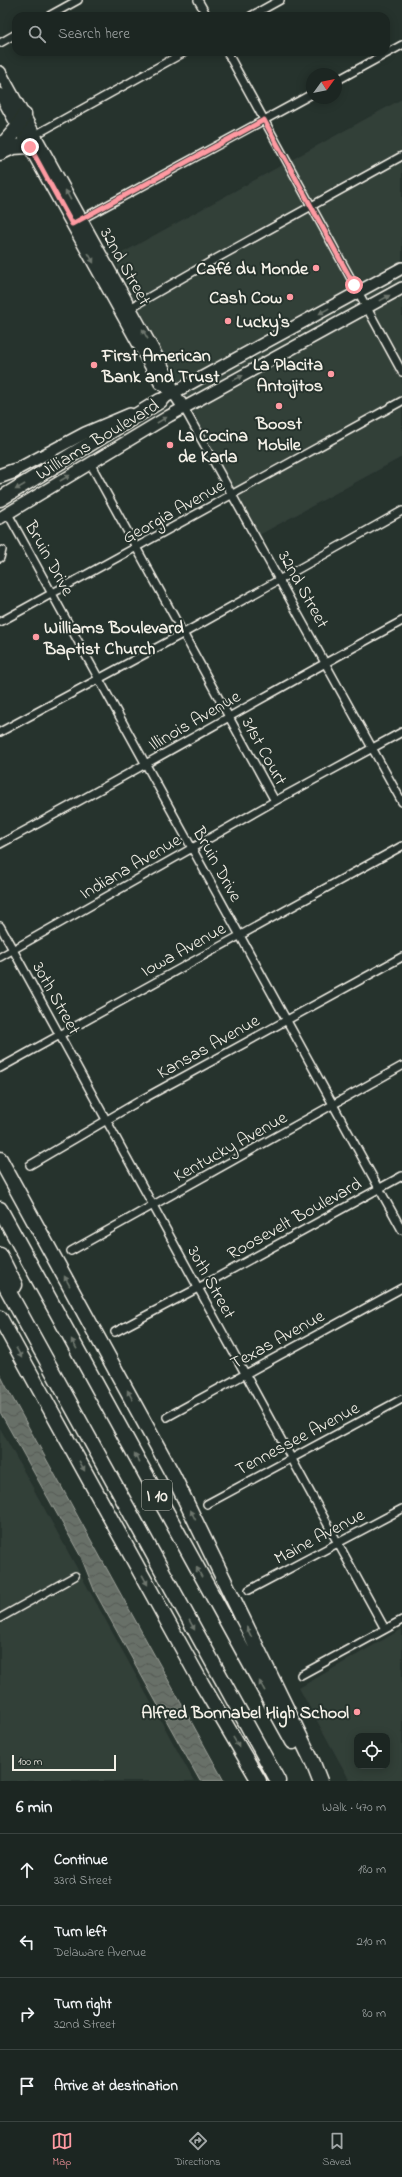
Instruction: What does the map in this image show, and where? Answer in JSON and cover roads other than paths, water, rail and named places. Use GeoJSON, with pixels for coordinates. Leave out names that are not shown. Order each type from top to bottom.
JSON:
{"type":"FeatureCollection","features":[{"type":"Feature","properties":{"kind":"highway"},"geometry":{"type":"LineString","coordinates":[[0,148],[21,121]]}},
{"type":"Feature","properties":{"kind":"highway"},"geometry":{"type":"LineString","coordinates":[[0,153],[13,147],[26,145],[32,140]]}},
{"type":"Feature","properties":{"kind":"highway"},"geometry":{"type":"LineString","coordinates":[[2,498],[160,401]]}},
{"type":"Feature","properties":{"kind":"highway"},"geometry":{"type":"LineString","coordinates":[[0,477],[14,471]]}},
{"type":"Feature","properties":{"kind":"highway"},"geometry":{"type":"LineString","coordinates":[[0,1159],[173,1475],[313,1763],[320,1781]]}},
{"type":"Feature","properties":{"kind":"highway","name":"I 10"},"geometry":{"type":"LineString","coordinates":[[0,1209],[316,1781]]}},
{"type":"Feature","properties":{"kind":"highway"},"geometry":{"type":"LineString","coordinates":[[0,1255],[140,1529]]}},
{"type":"Feature","properties":{"kind":"highway","name":"I 10"},"geometry":{"type":"LineString","coordinates":[[0,1276],[278,1781]]}},
{"type":"Feature","properties":{"kind":"highway"},"geometry":{"type":"LineString","coordinates":[[0,1318],[202,1684],[259,1781]]}},
{"type":"Feature","properties":{"kind":"main road","name":"32nd Street"},"geometry":{"type":"LineString","coordinates":[[0,72],[21,121],[116,292],[160,383],[174,394],[184,408]]}},
{"type":"Feature","properties":{"kind":"main road","name":"32nd Street"},"geometry":{"type":"LineString","coordinates":[[0,94],[21,121]]}},
{"type":"Feature","properties":{"kind":"main road","name":"Williams Boulevard"},"geometry":{"type":"LineString","coordinates":[[14,471],[85,433],[174,394],[402,268]]}},
{"type":"Feature","properties":{"kind":"main road","name":"Williams Boulevard"},"geometry":{"type":"LineString","coordinates":[[4,515],[184,408],[402,288]]}},
{"type":"Feature","properties":{"kind":"main road","name":"32nd Street"},"geometry":{"type":"LineString","coordinates":[[116,292],[130,308],[170,378],[174,394]]}},
{"type":"Feature","properties":{"kind":"street"},"geometry":{"type":"LineString","coordinates":[[56,12],[78,0]]}},
{"type":"Feature","properties":{"kind":"street"},"geometry":{"type":"LineString","coordinates":[[198,0],[205,12]]}},
{"type":"Feature","properties":{"kind":"street"},"geometry":{"type":"LineString","coordinates":[[258,12],[280,0]]}},
{"type":"Feature","properties":{"kind":"street"},"geometry":{"type":"LineString","coordinates":[[0,43],[12,36]]}},
{"type":"Feature","properties":{"kind":"street"},"geometry":{"type":"LineString","coordinates":[[390,52],[402,45]]}},
{"type":"Feature","properties":{"kind":"street"},"geometry":{"type":"LineString","coordinates":[[32,140],[178,56]]}},
{"type":"Feature","properties":{"kind":"street"},"geometry":{"type":"LineString","coordinates":[[229,56],[402,372]]}},
{"type":"Feature","properties":{"kind":"street"},"geometry":{"type":"LineString","coordinates":[[342,78],[382,56]]}},
{"type":"Feature","properties":{"kind":"street"},"geometry":{"type":"LineString","coordinates":[[77,222],[306,97]]}},
{"type":"Feature","properties":{"kind":"street"},"geometry":{"type":"LineString","coordinates":[[130,308],[402,156]]}},
{"type":"Feature","properties":{"kind":"street","name":"Georgia Avenue"},"geometry":{"type":"LineString","coordinates":[[0,622],[233,495],[402,400]]}},
{"type":"Feature","properties":{"kind":"street","name":"32nd Street"},"geometry":{"type":"LineString","coordinates":[[184,408],[402,802]]}},
{"type":"Feature","properties":{"kind":"street","name":"31st Court"},"geometry":{"type":"LineString","coordinates":[[90,463],[275,801]]}},
{"type":"Feature","properties":{"kind":"street"},"geometry":{"type":"LineString","coordinates":[[0,732],[184,633],[402,511]]}},
{"type":"Feature","properties":{"kind":"street","name":"Bruin Drive"},"geometry":{"type":"LineString","coordinates":[[4,515],[53,594],[100,678],[402,1230]]}},
{"type":"Feature","properties":{"kind":"street"},"geometry":{"type":"LineString","coordinates":[[0,558],[2,550]]}},
{"type":"Feature","properties":{"kind":"street","name":"Illinois Avenue"},"geometry":{"type":"LineString","coordinates":[[0,844],[147,765],[228,717],[402,621]]}},
{"type":"Feature","properties":{"kind":"street","name":"Indiana Avenue"},"geometry":{"type":"LineString","coordinates":[[0,957],[275,801],[402,732]]}},
{"type":"Feature","properties":{"kind":"street","name":"Iowa Avenue"},"geometry":{"type":"LineString","coordinates":[[0,1068],[402,846]]}},
{"type":"Feature","properties":{"kind":"street","name":"30th Street"},"geometry":{"type":"LineString","coordinates":[[0,926],[385,1629]]}},
{"type":"Feature","properties":{"kind":"street","name":"Kansas Avenue"},"geometry":{"type":"LineString","coordinates":[[30,1165],[107,1120],[402,957]]}},
{"type":"Feature","properties":{"kind":"street","name":"Kentucky Avenue"},"geometry":{"type":"LineString","coordinates":[[71,1251],[154,1206],[402,1066]]}},
{"type":"Feature","properties":{"kind":"street","name":"Roosevelt Boulevard"},"geometry":{"type":"LineString","coordinates":[[115,1332],[402,1176]]}},
{"type":"Feature","properties":{"kind":"street","name":"Texas Avenue"},"geometry":{"type":"LineString","coordinates":[[167,1417],[402,1288]]}},
{"type":"Feature","properties":{"kind":"street","name":"Tennessee Avenue"},"geometry":{"type":"LineString","coordinates":[[207,1504],[402,1399]]}},
{"type":"Feature","properties":{"kind":"street","name":"Maine Avenue"},"geometry":{"type":"LineString","coordinates":[[249,1590],[402,1509]]}},
{"type":"Feature","properties":{"kind":"street"},"geometry":{"type":"LineString","coordinates":[[0,1618],[75,1576]]}},
{"type":"Feature","properties":{"kind":"street"},"geometry":{"type":"LineString","coordinates":[[301,1675],[402,1620]]}},
{"type":"Feature","properties":{"kind":"water"},"geometry":{"type":"Polygon","coordinates":[[[0,1374],[224,1781],[200,1781],[95,1592],[81,1557],[0,1412],[0,1374]]]}},
{"type":"Feature","properties":{"kind":"place","name":"Café du Monde"},"geometry":{"type":"Point","coordinates":[316,268]}},
{"type":"Feature","properties":{"kind":"place","name":"Cash Cow"},"geometry":{"type":"Point","coordinates":[290,297]}},
{"type":"Feature","properties":{"kind":"place","name":"Lucky's"},"geometry":{"type":"Point","coordinates":[228,321]}},
{"type":"Feature","properties":{"kind":"place","name":"First American Bank and Trust"},"geometry":{"type":"Point","coordinates":[94,365]}},
{"type":"Feature","properties":{"kind":"place","name":"La Placita Antojitos"},"geometry":{"type":"Point","coordinates":[331,374]}},
{"type":"Feature","properties":{"kind":"place","name":"Boost Mobile"},"geometry":{"type":"Point","coordinates":[279,406]}},
{"type":"Feature","properties":{"kind":"place","name":"La Cocina de Karla"},"geometry":{"type":"Point","coordinates":[170,445]}},
{"type":"Feature","properties":{"kind":"place","name":"Williams Boulevard Baptist Church"},"geometry":{"type":"Point","coordinates":[36,637]}},
{"type":"Feature","properties":{"kind":"place","name":"Alfred Bonnabel High School"},"geometry":{"type":"Point","coordinates":[357,1712]}}]}
